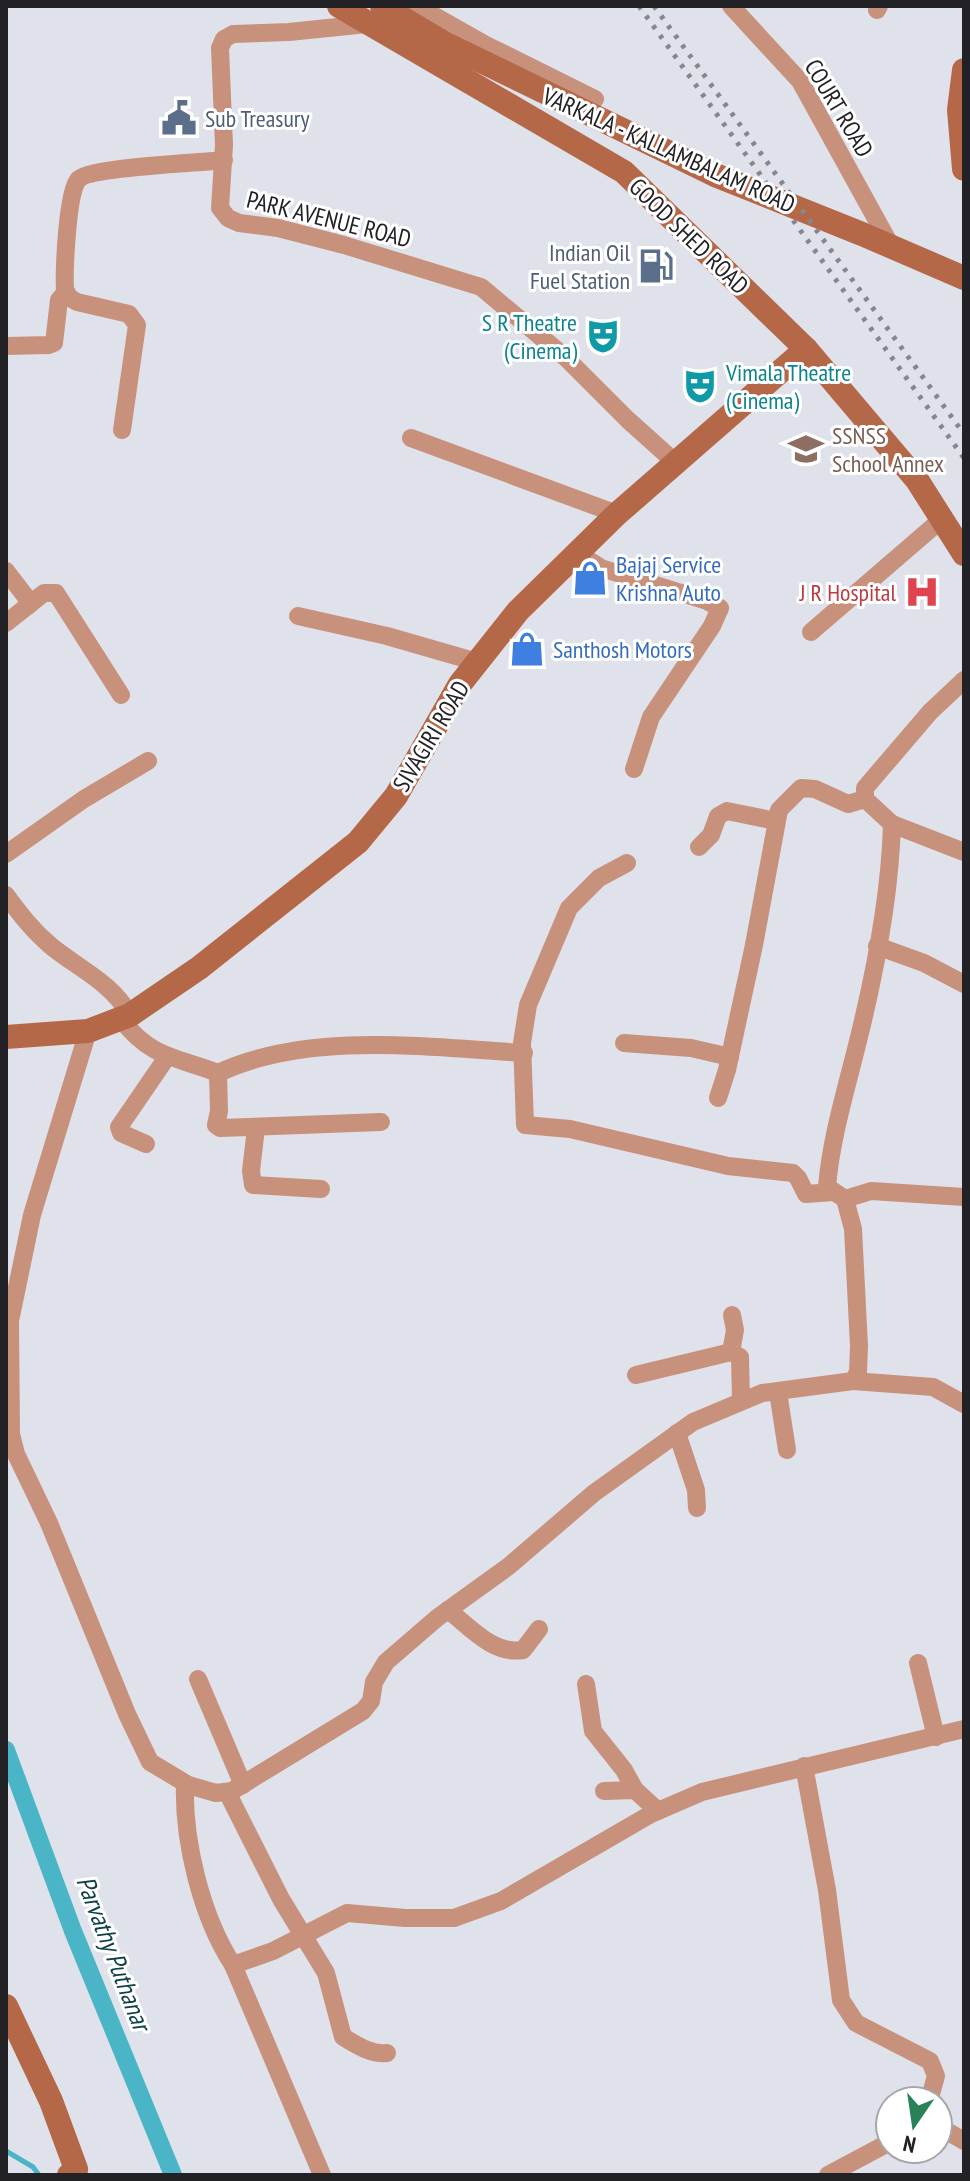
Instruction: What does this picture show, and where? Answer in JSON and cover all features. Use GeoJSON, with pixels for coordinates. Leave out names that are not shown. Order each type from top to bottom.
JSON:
{"type":"FeatureCollection","features":[{"type":"Feature","properties":{"kind":"main road","name":"GOOD SHED ROAD"},"geometry":{"type":"LineString","coordinates":[[339,6],[375,15],[624,172],[806,349],[917,480],[964,554]]}},
{"type":"Feature","properties":{"kind":"main road","name":"VARKALA - KALLAMBALAM ROAD"},"geometry":{"type":"LineString","coordinates":[[375,15],[444,43],[701,169],[964,278]]}},
{"type":"Feature","properties":{"kind":"main road"},"geometry":{"type":"LineString","coordinates":[[964,70],[959,110],[964,169]]}},
{"type":"Feature","properties":{"kind":"main road","name":"SIVAGIRI ROAD"},"geometry":{"type":"LineString","coordinates":[[6,1037],[88,1031],[126,1017],[199,968],[358,842],[396,796],[460,684],[518,611],[617,514],[806,349]]}},
{"type":"Feature","properties":{"kind":"main road"},"geometry":{"type":"LineString","coordinates":[[6,2006],[51,2101],[75,2173]]}},
{"type":"Feature","properties":{"kind":"street"},"geometry":{"type":"LineString","coordinates":[[417,6],[486,45],[595,99]]}},
{"type":"Feature","properties":{"kind":"street","name":"COURT ROAD"},"geometry":{"type":"LineString","coordinates":[[731,6],[800,81],[891,246]]}},
{"type":"Feature","properties":{"kind":"street","name":"PARK AVENUE ROAD"},"geometry":{"type":"LineString","coordinates":[[375,15],[289,32],[233,34],[224,39],[220,48],[224,160],[219,202],[228,218],[344,245],[481,287],[565,357],[676,463]]}},
{"type":"Feature","properties":{"kind":"street"},"geometry":{"type":"LineString","coordinates":[[122,430],[135,353],[136,322],[126,313],[77,302],[66,292],[70,212],[79,179],[131,168],[224,160]]}},
{"type":"Feature","properties":{"kind":"street"},"geometry":{"type":"LineString","coordinates":[[6,346],[54,343],[59,300],[66,292]]}},
{"type":"Feature","properties":{"kind":"street"},"geometry":{"type":"LineString","coordinates":[[411,438],[617,514]]}},
{"type":"Feature","properties":{"kind":"street"},"geometry":{"type":"LineString","coordinates":[[811,632],[942,519]]}},
{"type":"Feature","properties":{"kind":"street"},"geometry":{"type":"LineString","coordinates":[[577,553],[601,568],[717,604],[720,608],[712,626],[651,717],[634,769]]}},
{"type":"Feature","properties":{"kind":"street"},"geometry":{"type":"LineString","coordinates":[[6,571],[29,605]]}},
{"type":"Feature","properties":{"kind":"street"},"geometry":{"type":"LineString","coordinates":[[6,623],[48,591],[59,595],[121,695]]}},
{"type":"Feature","properties":{"kind":"street"},"geometry":{"type":"LineString","coordinates":[[298,616],[387,636],[477,662]]}},
{"type":"Feature","properties":{"kind":"street"},"geometry":{"type":"LineString","coordinates":[[964,680],[930,712],[865,788],[865,799],[892,824],[964,852]]}},
{"type":"Feature","properties":{"kind":"street"},"geometry":{"type":"LineString","coordinates":[[6,854],[84,799],[148,761]]}},
{"type":"Feature","properties":{"kind":"street"},"geometry":{"type":"LineString","coordinates":[[718,1098],[730,1057],[768,878],[779,810],[801,788],[815,789],[848,804],[865,799]]}},
{"type":"Feature","properties":{"kind":"street"},"geometry":{"type":"LineString","coordinates":[[699,847],[711,835],[720,813],[727,811],[776,821]]}},
{"type":"Feature","properties":{"kind":"street"},"geometry":{"type":"LineString","coordinates":[[853,1381],[858,1372],[859,1346],[853,1229],[839,1196],[827,1187],[829,1161],[877,946],[891,860],[892,824]]}},
{"type":"Feature","properties":{"kind":"street"},"geometry":{"type":"LineString","coordinates":[[627,863],[599,878],[569,908],[528,1005],[523,1029],[525,1125],[570,1129],[728,1166],[793,1173],[806,1194],[839,1196],[871,1191],[964,1197]]}},
{"type":"Feature","properties":{"kind":"street"},"geometry":{"type":"LineString","coordinates":[[6,895],[31,929],[107,984],[121,999],[133,1035],[147,1047],[167,1057],[218,1073],[254,1059],[321,1048],[414,1046],[524,1053]]}},
{"type":"Feature","properties":{"kind":"street"},"geometry":{"type":"LineString","coordinates":[[877,946],[924,963],[964,984]]}},
{"type":"Feature","properties":{"kind":"street"},"geometry":{"type":"LineString","coordinates":[[88,1031],[32,1215],[10,1321],[11,1434],[16,1454],[49,1523],[127,1714],[150,1762],[185,1784],[216,1793],[235,1788],[363,1711],[373,1697],[374,1682],[381,1667],[448,1610],[509,1566],[594,1493],[693,1422],[762,1393],[853,1381],[933,1387],[964,1404]]}},
{"type":"Feature","properties":{"kind":"street"},"geometry":{"type":"LineString","coordinates":[[624,1043],[691,1048],[730,1057]]}},
{"type":"Feature","properties":{"kind":"street"},"geometry":{"type":"LineString","coordinates":[[146,1144],[121,1133],[119,1127],[167,1057]]}},
{"type":"Feature","properties":{"kind":"street"},"geometry":{"type":"LineString","coordinates":[[218,1073],[217,1127],[381,1122]]}},
{"type":"Feature","properties":{"kind":"street"},"geometry":{"type":"LineString","coordinates":[[256,1128],[251,1171],[253,1185],[321,1189]]}},
{"type":"Feature","properties":{"kind":"street"},"geometry":{"type":"LineString","coordinates":[[731,1352],[735,1330],[732,1315]]}},
{"type":"Feature","properties":{"kind":"street"},"geometry":{"type":"LineString","coordinates":[[636,1375],[731,1352],[740,1357],[741,1401]]}},
{"type":"Feature","properties":{"kind":"street"},"geometry":{"type":"LineString","coordinates":[[778,1392],[787,1450]]}},
{"type":"Feature","properties":{"kind":"street"},"geometry":{"type":"LineString","coordinates":[[677,1433],[696,1490],[697,1508]]}},
{"type":"Feature","properties":{"kind":"street"},"geometry":{"type":"LineString","coordinates":[[448,1610],[499,1649],[510,1652],[523,1650],[539,1629]]}},
{"type":"Feature","properties":{"kind":"street"},"geometry":{"type":"LineString","coordinates":[[918,1663],[936,1737]]}},
{"type":"Feature","properties":{"kind":"street"},"geometry":{"type":"LineString","coordinates":[[198,1679],[235,1788],[281,1899],[305,1935],[332,1990],[343,2037],[364,2049],[387,2053]]}},
{"type":"Feature","properties":{"kind":"street"},"geometry":{"type":"LineString","coordinates":[[586,1684],[593,1731],[624,1770],[635,1790],[658,1811]]}},
{"type":"Feature","properties":{"kind":"street"},"geometry":{"type":"LineString","coordinates":[[233,1965],[273,1951],[347,1913],[454,1918],[501,1901],[658,1811],[702,1792],[964,1729]]}},
{"type":"Feature","properties":{"kind":"street"},"geometry":{"type":"LineString","coordinates":[[804,1766],[827,1890],[841,2000],[856,2023],[930,2061],[936,2076],[933,2085]]}},
{"type":"Feature","properties":{"kind":"street"},"geometry":{"type":"LineString","coordinates":[[185,1784],[184,1810],[197,1880],[222,1948],[233,1965],[322,2175]]}},
{"type":"Feature","properties":{"kind":"street"},"geometry":{"type":"LineString","coordinates":[[604,1791],[635,1790]]}},
{"type":"Feature","properties":{"kind":"street"},"geometry":{"type":"LineString","coordinates":[[828,2175],[874,2151]]}},
{"type":"Feature","properties":{"kind":"waterway","name":"Parvathy Puthanar"},"geometry":{"type":"LineString","coordinates":[[6,1750],[73,1931],[173,2175]]}},
{"type":"Feature","properties":{"kind":"waterway"},"geometry":{"type":"LineString","coordinates":[[6,2151],[33,2167],[39,2175]]}},
{"type":"Feature","properties":{"kind":"railway"},"geometry":{"type":"LineString","coordinates":[[639,6],[964,458]]}},
{"type":"Feature","properties":{"kind":"railway"},"geometry":{"type":"LineString","coordinates":[[654,6],[964,434]]}},
{"type":"Feature","properties":{"kind":"place","name":"Sub Treasury"},"geometry":{"type":"Point","coordinates":[179,118]}},
{"type":"Feature","properties":{"kind":"place","name":"Indian Oil Fuel Station"},"geometry":{"type":"Point","coordinates":[656,266]}},
{"type":"Feature","properties":{"kind":"place","name":"S R Theatre (Cinema)"},"geometry":{"type":"Point","coordinates":[603,336]}},
{"type":"Feature","properties":{"kind":"place","name":"Vimala Theatre (Cinema)"},"geometry":{"type":"Point","coordinates":[700,386]}},
{"type":"Feature","properties":{"kind":"place","name":"SSNSS School Annex"},"geometry":{"type":"Point","coordinates":[806,449]}},
{"type":"Feature","properties":{"kind":"place","name":"Bajaj Service Krishna Auto"},"geometry":{"type":"Point","coordinates":[590,578]}},
{"type":"Feature","properties":{"kind":"place","name":"J R Hospital"},"geometry":{"type":"Point","coordinates":[922,592]}},
{"type":"Feature","properties":{"kind":"place","name":"Santhosh Motors"},"geometry":{"type":"Point","coordinates":[527,649]}}]}
